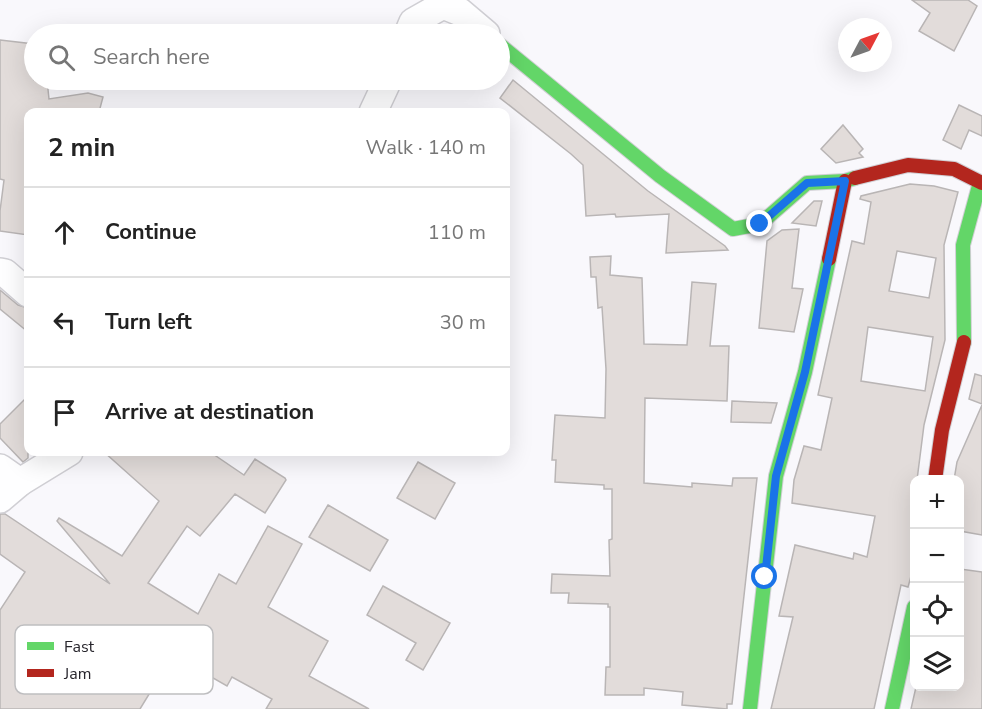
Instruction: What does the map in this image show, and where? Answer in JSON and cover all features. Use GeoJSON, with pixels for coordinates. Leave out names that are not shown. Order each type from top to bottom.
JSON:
{"type":"FeatureCollection","features":[{"type":"Feature","properties":{"kind":"street"},"geometry":{"type":"LineString","coordinates":[[412,24],[443,5],[466,6],[479,24]]}},
{"type":"Feature","properties":{"kind":"street"},"geometry":{"type":"LineString","coordinates":[[510,53],[660,176],[733,229],[760,224],[807,183],[845,181],[908,165],[954,169],[981,183],[963,245],[964,342],[942,430],[936,475]]}},
{"type":"Feature","properties":{"kind":"street"},"geometry":{"type":"LineString","coordinates":[[375,108],[383,90]]}},
{"type":"Feature","properties":{"kind":"street"},"geometry":{"type":"LineString","coordinates":[[750,709],[776,476],[805,372],[845,181]]}},
{"type":"Feature","properties":{"kind":"street"},"geometry":{"type":"LineString","coordinates":[[0,272],[5,273],[24,290]]}},
{"type":"Feature","properties":{"kind":"street"},"geometry":{"type":"LineString","coordinates":[[0,499],[10,475],[59,456]]}},
{"type":"Feature","properties":{"kind":"street"},"geometry":{"type":"LineString","coordinates":[[892,709],[910,629]]}},
{"type":"Feature","properties":{"kind":"building"},"geometry":{"type":"Polygon","coordinates":[[[912,0],[968,0],[977,6],[954,51],[919,31],[930,13],[912,0]]]}},
{"type":"Feature","properties":{"kind":"building"},"geometry":{"type":"Polygon","coordinates":[[[0,40],[24,43],[24,90],[48,90],[49,99],[88,93],[103,97],[100,108],[24,108],[24,234],[0,231],[4,180],[0,179],[0,40]]]}},
{"type":"Feature","properties":{"kind":"building"},"geometry":{"type":"Polygon","coordinates":[[[513,80],[648,191],[728,250],[666,253],[669,214],[586,216],[583,165],[500,98],[506,90],[510,90],[513,80]]]}},
{"type":"Feature","properties":{"kind":"building"},"geometry":{"type":"Polygon","coordinates":[[[959,105],[982,116],[982,136],[969,130],[961,149],[943,140],[959,105]]]}},
{"type":"Feature","properties":{"kind":"building"},"geometry":{"type":"Polygon","coordinates":[[[843,125],[863,149],[859,153],[863,157],[836,163],[821,149],[843,125]]]}},
{"type":"Feature","properties":{"kind":"building"},"geometry":{"type":"Polygon","coordinates":[[[910,184],[934,186],[958,192],[944,245],[945,340],[924,425],[918,475],[910,475],[910,580],[908,587],[901,585],[874,709],[771,709],[793,617],[779,616],[795,545],[853,559],[854,553],[867,557],[875,516],[792,503],[794,480],[804,446],[821,450],[832,398],[818,395],[852,241],[864,244],[871,202],[860,199],[861,196],[910,184]],[[897,251],[889,291],[929,298],[936,258],[897,251]],[[868,327],[861,381],[925,391],[933,337],[868,327]]]}},
{"type":"Feature","properties":{"kind":"building"},"geometry":{"type":"Polygon","coordinates":[[[814,201],[822,201],[816,226],[792,223],[814,201]]]}},
{"type":"Feature","properties":{"kind":"building"},"geometry":{"type":"Polygon","coordinates":[[[799,229],[792,288],[803,289],[794,332],[759,328],[767,241],[782,230],[799,229]]]}},
{"type":"Feature","properties":{"kind":"building"},"geometry":{"type":"Polygon","coordinates":[[[611,256],[610,275],[642,278],[644,344],[687,345],[692,282],[716,284],[710,346],[729,346],[727,401],[645,398],[644,483],[692,487],[692,483],[732,486],[733,478],[757,478],[732,704],[727,704],[727,709],[682,705],[683,692],[644,688],[644,695],[605,695],[606,667],[610,667],[610,607],[608,604],[568,603],[569,593],[551,593],[552,574],[610,576],[609,540],[612,539],[612,489],[604,489],[604,485],[555,482],[556,460],[552,460],[555,415],[605,418],[606,369],[602,307],[598,308],[596,277],[591,277],[590,257],[611,256]]]}},
{"type":"Feature","properties":{"kind":"building"},"geometry":{"type":"Polygon","coordinates":[[[0,290],[18,305],[24,307],[24,329],[0,309],[0,290]]]}},
{"type":"Feature","properties":{"kind":"building"},"geometry":{"type":"Polygon","coordinates":[[[975,374],[982,376],[982,404],[969,399],[975,374]]]}},
{"type":"Feature","properties":{"kind":"building"},"geometry":{"type":"Polygon","coordinates":[[[24,400],[24,456],[28,458],[23,462],[0,438],[0,424],[24,400]]]}},
{"type":"Feature","properties":{"kind":"building"},"geometry":{"type":"Polygon","coordinates":[[[732,401],[777,403],[771,423],[731,422],[732,401]]]}},
{"type":"Feature","properties":{"kind":"building"},"geometry":{"type":"Polygon","coordinates":[[[982,405],[982,535],[964,532],[964,475],[955,475],[957,462],[982,405]]]}},
{"type":"Feature","properties":{"kind":"building"},"geometry":{"type":"Polygon","coordinates":[[[108,456],[216,456],[244,475],[255,459],[285,478],[286,480],[265,513],[235,494],[200,536],[187,526],[148,583],[198,614],[219,574],[236,584],[268,526],[302,544],[268,607],[328,641],[309,676],[369,709],[266,709],[272,699],[232,677],[227,686],[213,678],[213,625],[15,625],[15,694],[149,694],[140,709],[0,709],[0,610],[25,572],[0,554],[0,514],[5,514],[110,584],[57,521],[59,518],[122,556],[159,501],[108,456]]]}},
{"type":"Feature","properties":{"kind":"building"},"geometry":{"type":"Polygon","coordinates":[[[418,462],[455,483],[435,519],[397,498],[418,462]]]}},
{"type":"Feature","properties":{"kind":"building"},"geometry":{"type":"Polygon","coordinates":[[[328,505],[388,540],[370,571],[309,537],[328,505]]]}},
{"type":"Feature","properties":{"kind":"building"},"geometry":{"type":"Polygon","coordinates":[[[964,570],[982,572],[982,709],[911,709],[915,691],[964,691],[964,570]]]}},
{"type":"Feature","properties":{"kind":"building"},"geometry":{"type":"Polygon","coordinates":[[[383,586],[450,623],[423,670],[406,660],[416,643],[367,615],[383,586]]]}},
{"type":"Feature","properties":{"kind":"traffic: fast"},"geometry":{"type":"LineString","coordinates":[[510,53],[660,176],[733,229],[760,224],[807,183],[845,181],[855,178]]}},
{"type":"Feature","properties":{"kind":"traffic: fast"},"geometry":{"type":"LineString","coordinates":[[964,342],[963,245],[980,182]]}},
{"type":"Feature","properties":{"kind":"traffic: fast"},"geometry":{"type":"LineString","coordinates":[[750,709],[776,476],[805,372],[829,259]]}},
{"type":"Feature","properties":{"kind":"traffic: fast"},"geometry":{"type":"LineString","coordinates":[[892,709],[910,626]]}},
{"type":"Feature","properties":{"kind":"traffic: jam"},"geometry":{"type":"LineString","coordinates":[[855,178],[908,165],[954,169],[982,183]]}},
{"type":"Feature","properties":{"kind":"traffic: jam"},"geometry":{"type":"LineString","coordinates":[[829,259],[845,181]]}},
{"type":"Feature","properties":{"kind":"traffic: jam"},"geometry":{"type":"LineString","coordinates":[[936,475],[942,430],[964,342]]}},
{"type":"Feature","properties":{"kind":"route"},"geometry":{"type":"LineString","coordinates":[[760,224],[807,183],[845,181],[805,372],[776,476],[765,577]]}}]}
